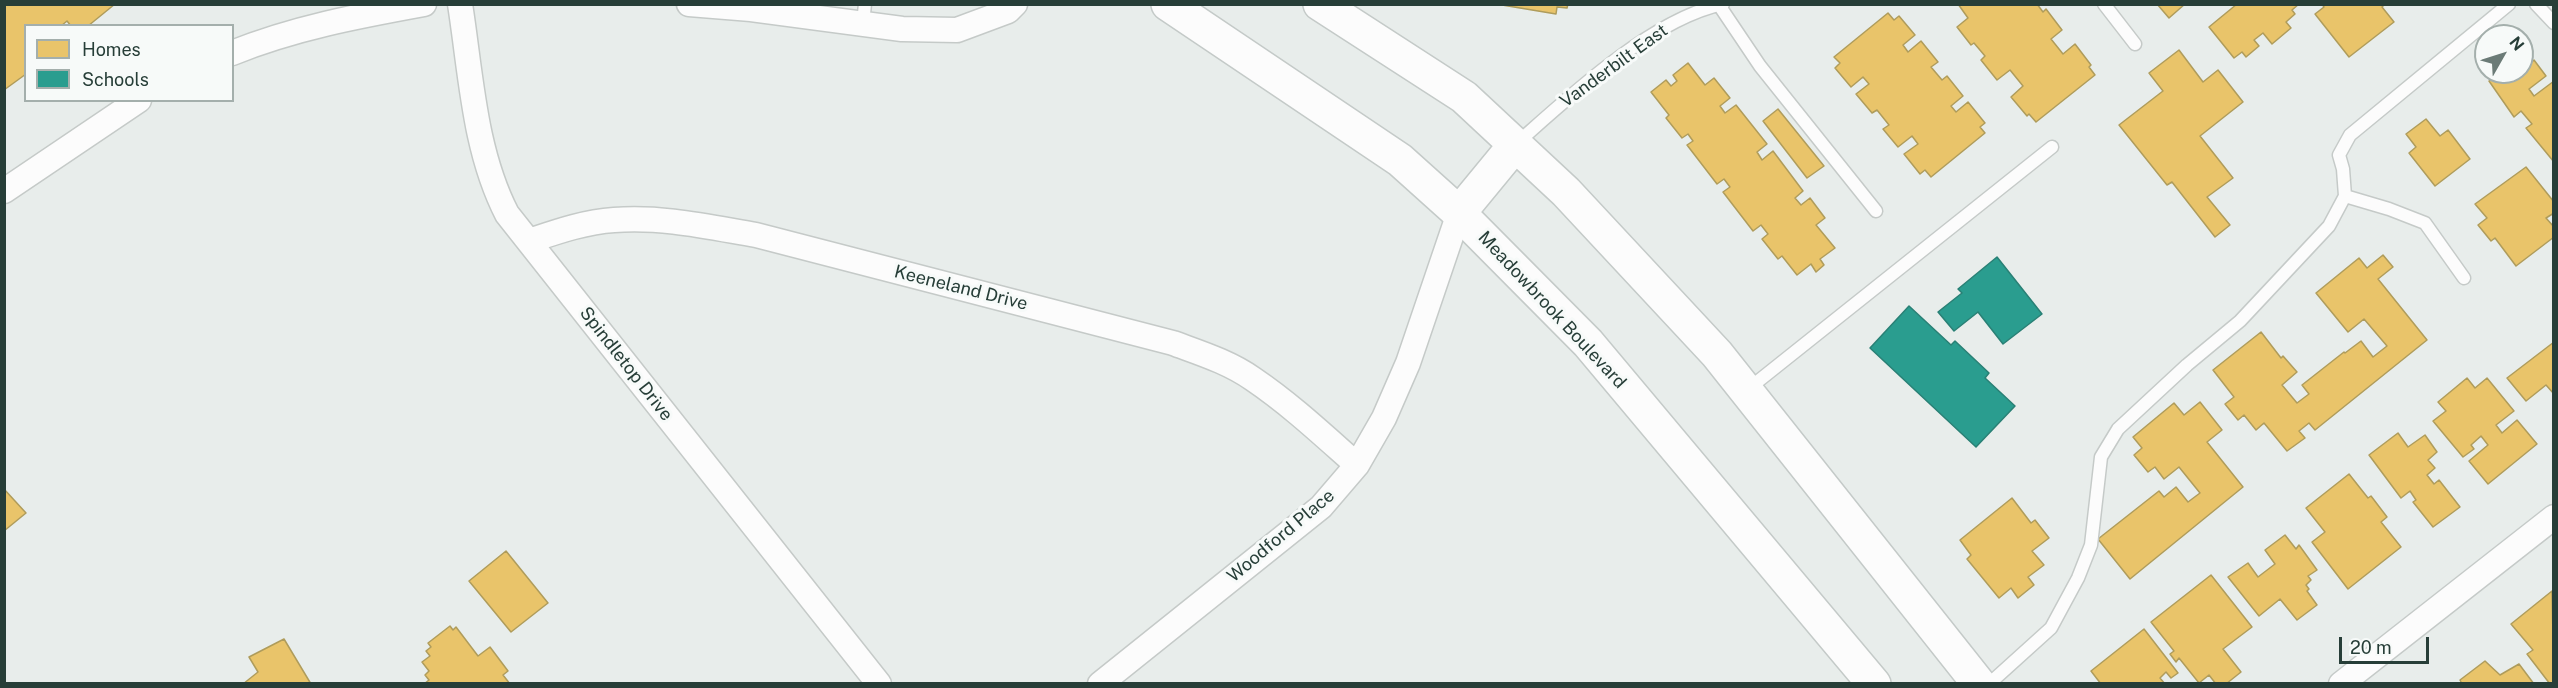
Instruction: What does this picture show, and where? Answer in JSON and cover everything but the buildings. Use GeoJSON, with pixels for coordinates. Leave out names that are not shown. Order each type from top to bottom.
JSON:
{"type":"FeatureCollection","features":[{"type":"Feature","properties":{"kind":"main road","name":"Meadowbrook Boulevard"},"geometry":{"type":"LineString","coordinates":[[1168,4],[1400,160],[1460,213],[1587,343],[1874,684]]}},
{"type":"Feature","properties":{"kind":"main road"},"geometry":{"type":"LineString","coordinates":[[1320,4],[1464,97],[1597,225],[1717,354],[1979,684]]}},
{"type":"Feature","properties":{"kind":"main road"},"geometry":{"type":"LineString","coordinates":[[1460,213],[1515,145]]}},
{"type":"Feature","properties":{"kind":"street"},"geometry":{"type":"LineString","coordinates":[[234,53],[260,42],[337,20],[424,4]]}},
{"type":"Feature","properties":{"kind":"street","name":"Spindletop Drive"},"geometry":{"type":"LineString","coordinates":[[460,4],[484,159],[493,188],[507,214],[879,684]]}},
{"type":"Feature","properties":{"kind":"street"},"geometry":{"type":"LineString","coordinates":[[689,4],[864,14],[902,29],[957,30],[1008,11],[1015,4]]}},
{"type":"Feature","properties":{"kind":"street"},"geometry":{"type":"LineString","coordinates":[[4,191],[136,102]]}},
{"type":"Feature","properties":{"kind":"street","name":"Woodford Place"},"geometry":{"type":"LineString","coordinates":[[1100,684],[1321,507],[1357,465],[1384,418],[1408,363],[1460,213]]}},
{"type":"Feature","properties":{"kind":"street","name":"Keeneland Drive"},"geometry":{"type":"LineString","coordinates":[[529,241],[580,225],[613,220],[651,220],[697,225],[756,235],[1173,342],[1215,358],[1252,378],[1288,405],[1357,465]]}},
{"type":"Feature","properties":{"kind":"street"},"geometry":{"type":"LineString","coordinates":[[2341,684],[2553,517]]}},
{"type":"Feature","properties":{"kind":"lane"},"geometry":{"type":"LineString","coordinates":[[2104,4],[2134,44]]}},
{"type":"Feature","properties":{"kind":"lane"},"geometry":{"type":"LineString","coordinates":[[1989,684],[2051,628],[2078,578],[2091,545],[2101,457],[2118,429],[2187,365],[2240,321],[2329,226],[2345,196],[2343,169],[2338,155],[2350,135],[2510,4]]}},
{"type":"Feature","properties":{"kind":"lane"},"geometry":{"type":"LineString","coordinates":[[2536,4],[2553,23]]}},
{"type":"Feature","properties":{"kind":"lane","name":"Vanderbilt East"},"geometry":{"type":"LineString","coordinates":[[1515,145],[1574,92],[1665,26],[1709,7],[1721,5]]}},
{"type":"Feature","properties":{"kind":"lane"},"geometry":{"type":"LineString","coordinates":[[1721,5],[1760,66],[1876,211]]}},
{"type":"Feature","properties":{"kind":"lane"},"geometry":{"type":"LineString","coordinates":[[1746,391],[2052,147]]}},
{"type":"Feature","properties":{"kind":"lane"},"geometry":{"type":"LineString","coordinates":[[2345,196],[2425,223],[2464,278]]}}]}
